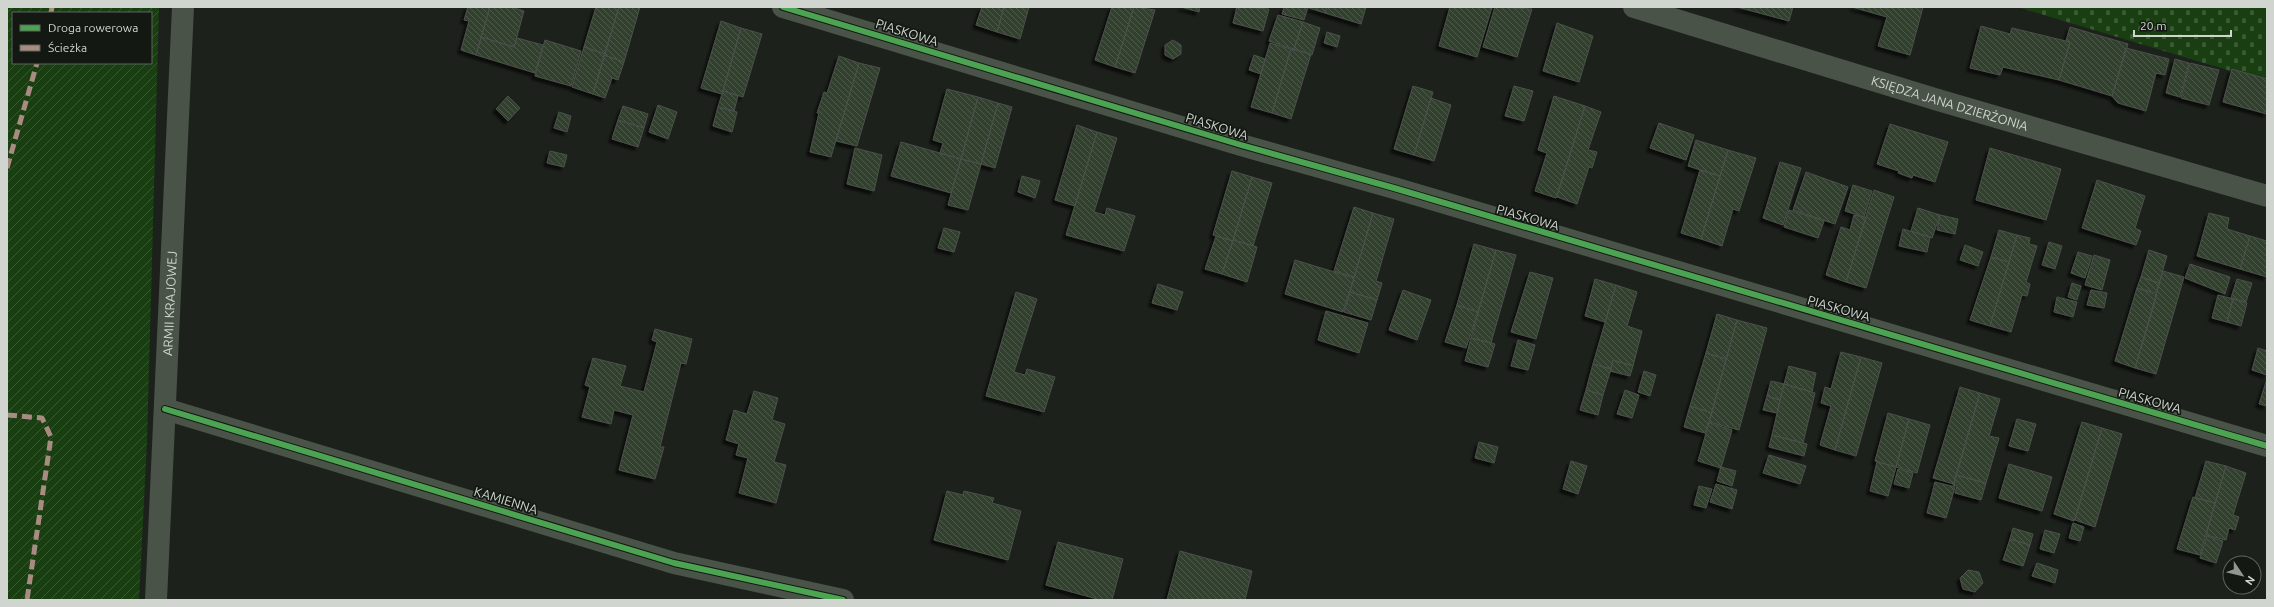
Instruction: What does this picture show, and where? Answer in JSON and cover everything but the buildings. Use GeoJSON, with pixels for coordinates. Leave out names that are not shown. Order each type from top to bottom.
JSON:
{"type":"FeatureCollection","features":[{"type":"Feature","properties":{"kind":"street","name":"ARMII KRAJOWEJ"},"geometry":{"type":"LineString","coordinates":[[156,600],[183,7]]}},
{"type":"Feature","properties":{"kind":"street","name":"PIASKOWA"},"geometry":{"type":"LineString","coordinates":[[784,7],[1241,145],[1409,193],[2267,446]]}},
{"type":"Feature","properties":{"kind":"street","name":"KSIĘDZA JANA DZIERŻONIA"},"geometry":{"type":"LineString","coordinates":[[1634,7],[1938,100],[2267,196]]}},
{"type":"Feature","properties":{"kind":"street","name":"KAMIENNA"},"geometry":{"type":"LineString","coordinates":[[165,409],[674,563],[843,600]]}},
{"type":"Feature","properties":{"kind":"green space"},"geometry":{"type":"Polygon","coordinates":[[[7,7],[159,7],[147,441],[139,600],[7,600],[7,7]]]}},
{"type":"Feature","properties":{"kind":"green space"},"geometry":{"type":"Polygon","coordinates":[[[2017,7],[2267,7],[2267,82],[2234,72],[2017,7]]]}},
{"type":"Feature","properties":{"kind":"marked path"},"geometry":{"type":"LineString","coordinates":[[51,12],[52,7]]}},
{"type":"Feature","properties":{"kind":"marked path"},"geometry":{"type":"LineString","coordinates":[[7,168],[37,64]]}},
{"type":"Feature","properties":{"kind":"marked path"},"geometry":{"type":"LineString","coordinates":[[7,415],[42,418],[51,437],[27,600]]}},
{"type":"Feature","properties":{"kind":"cycle path"},"geometry":{"type":"LineString","coordinates":[[783,7],[1241,145],[1394,188],[2267,446]]}},
{"type":"Feature","properties":{"kind":"cycle path"},"geometry":{"type":"LineString","coordinates":[[165,409],[674,563],[843,600]]}}]}
